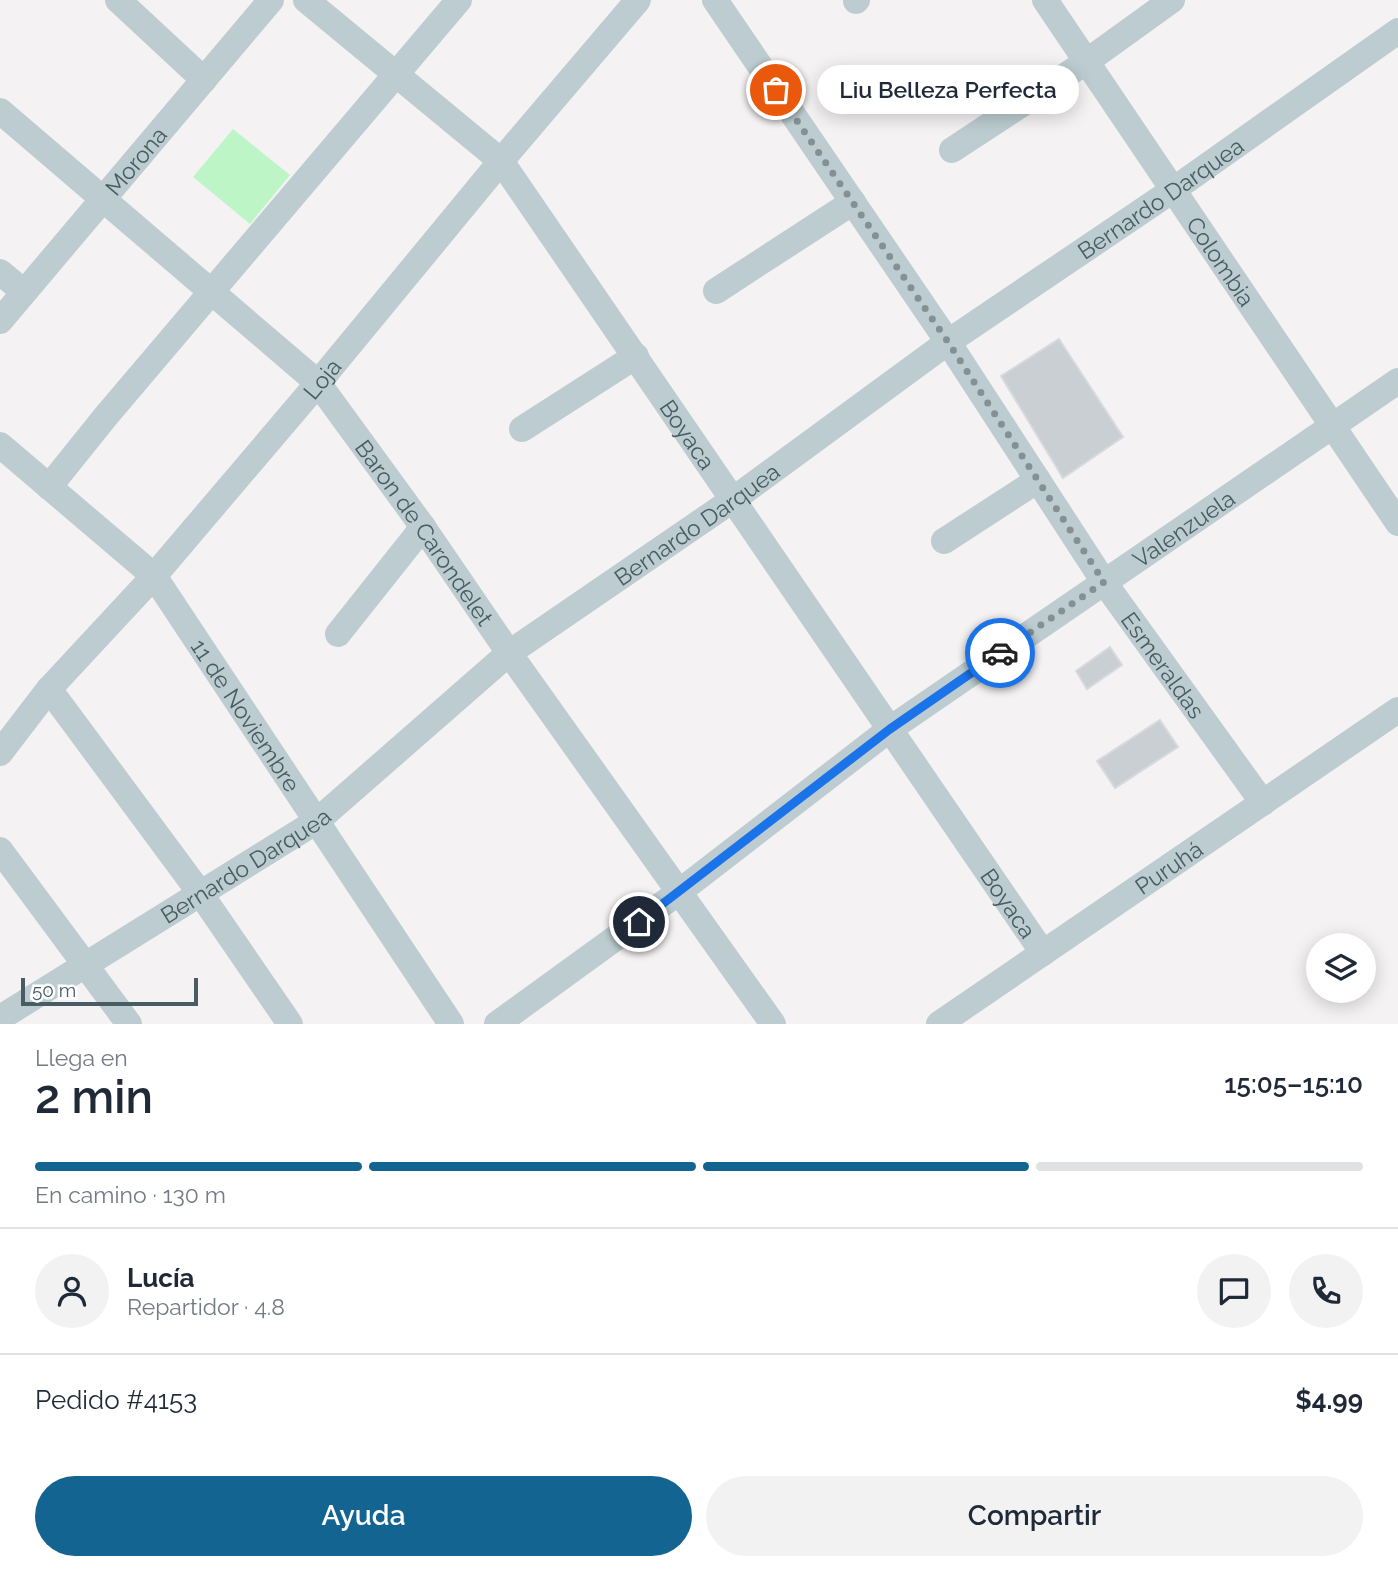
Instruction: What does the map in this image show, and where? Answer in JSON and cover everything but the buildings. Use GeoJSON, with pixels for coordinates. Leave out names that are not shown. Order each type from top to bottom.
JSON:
{"type":"FeatureCollection","features":[{"type":"Feature","properties":{"kind":"street"},"geometry":{"type":"LineString","coordinates":[[118,0],[204,80]]}},
{"type":"Feature","properties":{"kind":"street","name":"Morona"},"geometry":{"type":"LineString","coordinates":[[0,321],[271,0]]}},
{"type":"Feature","properties":{"kind":"street","name":"Boyaca"},"geometry":{"type":"LineString","coordinates":[[306,0],[501,161],[1043,953]]}},
{"type":"Feature","properties":{"kind":"street"},"geometry":{"type":"LineString","coordinates":[[49,487],[106,415],[459,0]]}},
{"type":"Feature","properties":{"kind":"street","name":"Loja"},"geometry":{"type":"LineString","coordinates":[[0,753],[49,689],[154,576],[638,0]]}},
{"type":"Feature","properties":{"kind":"street","name":"Esmeraldas"},"geometry":{"type":"LineString","coordinates":[[715,0],[948,342],[1104,582],[1263,803]]}},
{"type":"Feature","properties":{"kind":"street","name":"Colombia"},"geometry":{"type":"LineString","coordinates":[[1045,0],[1398,523]]}},
{"type":"Feature","properties":{"kind":"street"},"geometry":{"type":"LineString","coordinates":[[953,150],[1086,62],[1171,0]]}},
{"type":"Feature","properties":{"kind":"street","name":"Bernardo Darquea"},"geometry":{"type":"LineString","coordinates":[[0,1018],[317,821],[509,653],[734,499],[948,342],[1173,190],[1398,32]]}},
{"type":"Feature","properties":{"kind":"street","name":"Baron de Carondelet"},"geometry":{"type":"LineString","coordinates":[[0,111],[318,383],[423,527],[509,653],[773,1024]]}},
{"type":"Feature","properties":{"kind":"street"},"geometry":{"type":"LineString","coordinates":[[716,291],[853,202]]}},
{"type":"Feature","properties":{"kind":"street"},"geometry":{"type":"LineString","coordinates":[[0,272],[24,292]]}},
{"type":"Feature","properties":{"kind":"street"},"geometry":{"type":"LineString","coordinates":[[522,429],[636,356]]}},
{"type":"Feature","properties":{"kind":"street","name":"Valenzuela"},"geometry":{"type":"LineString","coordinates":[[497,1024],[679,892],[890,729],[1398,381]]}},
{"type":"Feature","properties":{"kind":"street","name":"11 de Noviembre"},"geometry":{"type":"LineString","coordinates":[[0,445],[154,576],[451,1024]]}},
{"type":"Feature","properties":{"kind":"street"},"geometry":{"type":"LineString","coordinates":[[944,541],[1038,480]]}},
{"type":"Feature","properties":{"kind":"street"},"geometry":{"type":"LineString","coordinates":[[338,634],[423,527]]}},
{"type":"Feature","properties":{"kind":"street"},"geometry":{"type":"LineString","coordinates":[[49,689],[200,893],[290,1024]]}},
{"type":"Feature","properties":{"kind":"street","name":"Puruhá"},"geometry":{"type":"LineString","coordinates":[[939,1024],[1398,710]]}},
{"type":"Feature","properties":{"kind":"street"},"geometry":{"type":"LineString","coordinates":[[0,850],[129,1024]]}},
{"type":"Feature","properties":{"kind":"green space"},"geometry":{"type":"Polygon","coordinates":[[[233,129],[290,175],[250,224],[193,177],[233,129]]]}},
{"type":"Feature","properties":{"kind":"way so far"},"geometry":{"type":"LineString","coordinates":[[776,90],[948,342],[1104,582],[1000,653]]}},
{"type":"Feature","properties":{"kind":"place","name":"Liu Belleza Perfecta"},"geometry":{"type":"Point","coordinates":[776,90]}},
{"type":"Feature","properties":{"kind":"route"},"geometry":{"type":"LineString","coordinates":[[639,922],[890,729],[1000,653]]}}]}
